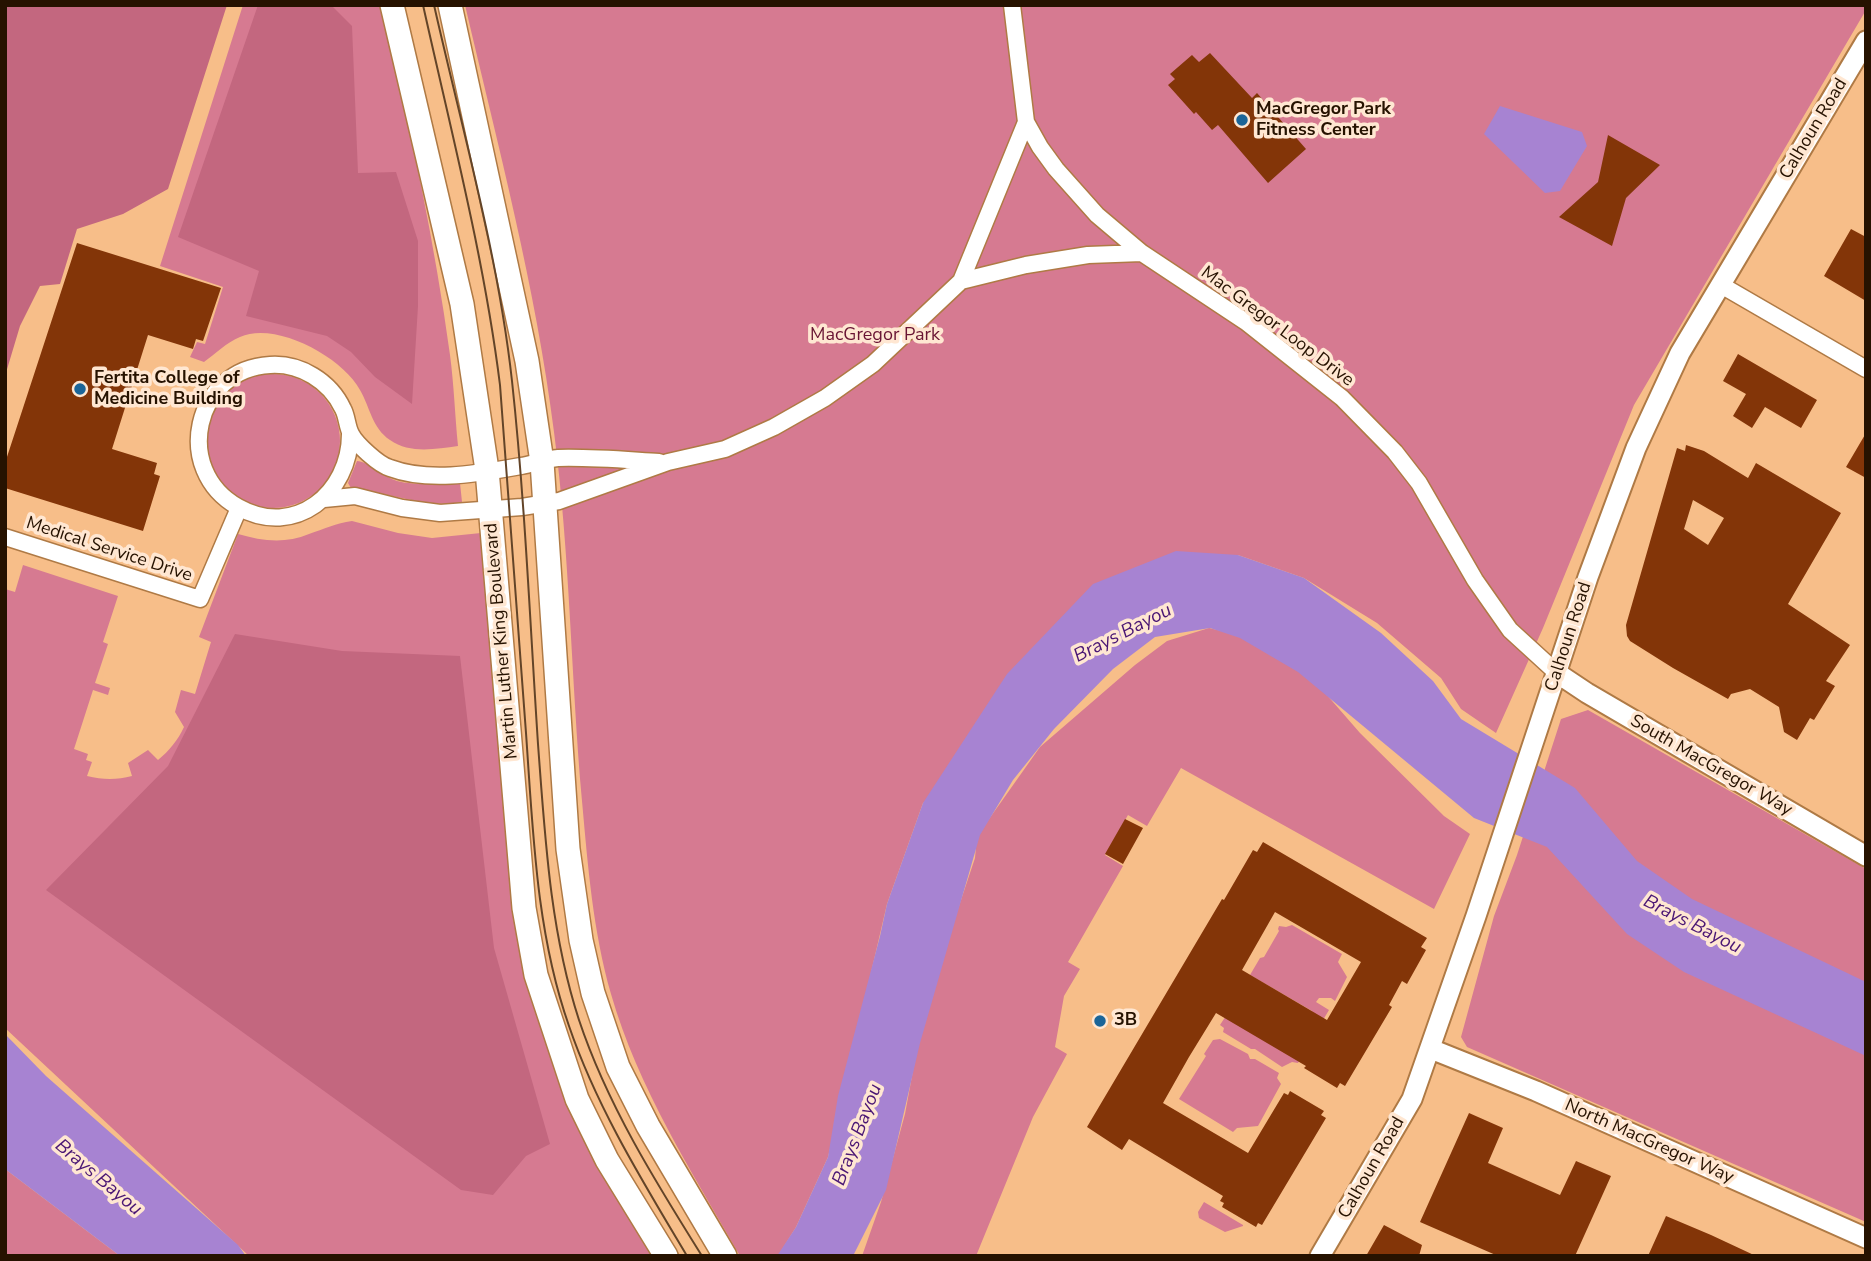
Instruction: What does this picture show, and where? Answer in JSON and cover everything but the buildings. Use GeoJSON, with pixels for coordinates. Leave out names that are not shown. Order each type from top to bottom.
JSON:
{"type":"FeatureCollection","features":[{"type":"Feature","properties":{"kind":"main road","name":"Martin Luther King Boulevard"},"geometry":{"type":"LineString","coordinates":[[392,5],[462,304],[487,470],[524,908],[536,975],[577,1099],[607,1160],[666,1256]]}},
{"type":"Feature","properties":{"kind":"main road"},"geometry":{"type":"LineString","coordinates":[[450,5],[527,361],[542,462],[568,849],[581,940],[593,993],[618,1067],[648,1126],[724,1256]]}},
{"type":"Feature","properties":{"kind":"street","name":"Mac Gregor Loop Drive"},"geometry":{"type":"LineString","coordinates":[[1012,5],[1026,122],[1040,147],[1074,191],[1097,215],[1142,253],[1246,322],[1342,398],[1395,452],[1419,483],[1475,580],[1510,630],[1558,673]]}},
{"type":"Feature","properties":{"kind":"street","name":"Calhoun Road"},"geometry":{"type":"LineString","coordinates":[[1320,1256],[1412,1099],[1588,578],[1636,448],[1680,353],[1866,41]]}},
{"type":"Feature","properties":{"kind":"street"},"geometry":{"type":"LineString","coordinates":[[324,499],[355,496],[402,508],[440,513],[545,503],[668,462],[725,449],[774,427],[825,398],[880,358],[961,281],[1026,122]]}},
{"type":"Feature","properties":{"kind":"street"},"geometry":{"type":"LineString","coordinates":[[961,281],[1026,265],[1088,255],[1142,253]]}},
{"type":"Feature","properties":{"kind":"street"},"geometry":{"type":"LineString","coordinates":[[1721,285],[1866,369]]}},
{"type":"Feature","properties":{"kind":"street"},"geometry":{"type":"LineString","coordinates":[[288,366],[306,371],[334,393],[343,409],[350,433],[347,462],[340,480],[324,499],[300,512],[285,516],[262,515],[239,508],[224,498],[212,484],[199,452],[200,425],[210,400],[221,386],[252,368],[288,366]]}},
{"type":"Feature","properties":{"kind":"street"},"geometry":{"type":"LineString","coordinates":[[350,433],[377,461],[387,468],[401,472],[444,475],[555,458],[668,462]]}},
{"type":"Feature","properties":{"kind":"street","name":"Medical Service Drive"},"geometry":{"type":"LineString","coordinates":[[5,537],[200,599],[239,508]]}},
{"type":"Feature","properties":{"kind":"street","name":"South MacGregor Way"},"geometry":{"type":"LineString","coordinates":[[1558,673],[1587,693],[1866,856]]}},
{"type":"Feature","properties":{"kind":"street","name":"North MacGregor Way"},"geometry":{"type":"LineString","coordinates":[[1430,1049],[1536,1091],[1866,1238]]}},
{"type":"Feature","properties":{"kind":"green space"},"geometry":{"type":"Polygon","coordinates":[[[243,5],[381,5],[405,107],[437,272],[451,366],[458,446],[414,449],[390,440],[379,430],[360,390],[351,378],[324,355],[289,338],[255,333],[235,339],[204,362],[190,357],[197,342],[205,344],[223,287],[160,266],[243,5]]]}},
{"type":"Feature","properties":{"kind":"green space","name":"MacGregor Park"},"geometry":{"type":"Polygon","coordinates":[[[465,5],[1866,5],[1866,10],[1634,405],[1543,628],[1496,733],[1461,709],[1441,678],[1377,623],[1304,578],[1238,555],[923,803],[887,904],[828,1157],[796,1227],[778,1256],[740,1256],[651,1096],[622,1029],[605,970],[595,923],[587,850],[578,755],[564,524],[554,432],[537,324],[515,217],[465,5]]]}},
{"type":"Feature","properties":{"kind":"green space"},"geometry":{"type":"Polygon","coordinates":[[[273,374],[299,379],[321,393],[335,415],[340,441],[335,467],[321,489],[299,503],[273,508],[247,503],[225,489],[211,467],[206,441],[211,415],[225,393],[247,379],[273,374]]]}},
{"type":"Feature","properties":{"kind":"green space"},"geometry":{"type":"Polygon","coordinates":[[[357,461],[404,483],[460,483],[462,502],[421,502],[351,488],[348,483],[357,461]]]}},
{"type":"Feature","properties":{"kind":"green space"},"geometry":{"type":"Polygon","coordinates":[[[352,521],[398,533],[432,538],[481,533],[517,927],[654,1256],[249,1256],[5,1028],[5,589],[15,592],[23,565],[118,596],[103,642],[108,644],[95,683],[110,688],[108,695],[93,690],[74,749],[88,754],[86,760],[92,762],[87,776],[110,779],[132,776],[128,763],[148,750],[158,760],[173,745],[184,727],[175,712],[181,690],[195,694],[211,642],[199,637],[238,534],[265,540],[282,540],[352,521]]]}},
{"type":"Feature","properties":{"kind":"green space"},"geometry":{"type":"Polygon","coordinates":[[[1209,628],[1259,640],[1306,671],[1360,733],[1444,816],[1470,834],[1434,909],[1181,768],[1147,826],[1128,815],[1105,855],[1123,866],[1068,962],[1080,969],[1064,996],[1055,1047],[1067,1054],[1033,1117],[976,1256],[862,1256],[881,1202],[905,1114],[924,1011],[975,858],[977,836],[1040,747],[1167,641],[1209,628]]]}},
{"type":"Feature","properties":{"kind":"green space"},"geometry":{"type":"Polygon","coordinates":[[[1588,710],[1866,869],[1866,1222],[1467,1047],[1461,1037],[1494,916],[1517,855],[1561,719],[1588,710]]]}},
{"type":"Feature","properties":{"kind":"green space"},"geometry":{"type":"Polygon","coordinates":[[[1292,925],[1342,954],[1338,962],[1347,977],[1335,1001],[1331,998],[1319,998],[1316,1002],[1329,1010],[1317,1030],[1312,1011],[1250,975],[1260,958],[1264,957],[1279,931],[1279,926],[1292,925]]]}},
{"type":"Feature","properties":{"kind":"green space"},"geometry":{"type":"Polygon","coordinates":[[[1231,1008],[1306,1049],[1298,1063],[1292,1062],[1282,1067],[1223,1032],[1224,1028],[1220,1025],[1231,1008]]]}},
{"type":"Feature","properties":{"kind":"green space"},"geometry":{"type":"Polygon","coordinates":[[[1220,1039],[1248,1054],[1250,1059],[1255,1059],[1279,1073],[1277,1078],[1281,1084],[1258,1126],[1237,1128],[1233,1132],[1179,1099],[1213,1040],[1220,1039]]]}},
{"type":"Feature","properties":{"kind":"green space"},"geometry":{"type":"Polygon","coordinates":[[[5,1169],[120,1256],[5,1256],[5,1169]]]}},
{"type":"Feature","properties":{"kind":"green space"},"geometry":{"type":"Polygon","coordinates":[[[1204,1202],[1243,1226],[1225,1232],[1199,1218],[1198,1212],[1204,1202]]]}},
{"type":"Feature","properties":{"kind":"shaded area"},"geometry":{"type":"Polygon","coordinates":[[[5,5],[227,5],[168,189],[123,214],[77,229],[60,284],[40,286],[20,326],[5,376],[5,5]]]}},
{"type":"Feature","properties":{"kind":"shaded area"},"geometry":{"type":"Polygon","coordinates":[[[258,5],[331,5],[352,26],[358,173],[396,172],[418,241],[418,306],[412,404],[375,377],[351,352],[327,336],[246,316],[259,271],[178,237],[258,5]]]}},
{"type":"Feature","properties":{"kind":"shaded area"},"geometry":{"type":"Polygon","coordinates":[[[235,634],[342,651],[460,656],[494,948],[550,1144],[526,1156],[493,1195],[461,1190],[46,890],[168,766],[235,634]]]}},
{"type":"Feature","properties":{"kind":"water"},"geometry":{"type":"Polygon","coordinates":[[[1500,106],[1582,132],[1587,146],[1560,191],[1545,193],[1484,134],[1500,106]]]}},
{"type":"Feature","properties":{"kind":"water","name":"Brays Bayou"},"geometry":{"type":"Polygon","coordinates":[[[1176,551],[1238,555],[1304,578],[1381,633],[1433,681],[1461,719],[1575,788],[1637,861],[1692,899],[1866,982],[1866,1056],[1684,972],[1627,934],[1547,847],[1474,818],[1298,672],[1240,638],[1210,628],[1155,637],[1113,669],[1054,729],[1013,780],[980,835],[920,1043],[886,1190],[853,1256],[777,1256],[796,1227],[828,1157],[838,1096],[887,904],[923,803],[1007,674],[1093,584],[1176,551]]]}},
{"type":"Feature","properties":{"kind":"water","name":"Brays Bayou"},"geometry":{"type":"Polygon","coordinates":[[[5,1034],[46,1076],[238,1245],[246,1256],[120,1256],[5,1169],[5,1034]]]}},
{"type":"Feature","properties":{"kind":"tram line"},"geometry":{"type":"LineString","coordinates":[[423,5],[476,242],[500,385],[534,844],[549,954],[569,1026],[593,1086],[622,1144],[687,1256]]}},
{"type":"Feature","properties":{"kind":"tram line"},"geometry":{"type":"LineString","coordinates":[[434,5],[489,239],[506,333],[520,471],[546,849],[561,952],[579,1020],[603,1082],[650,1171],[702,1256]]}},
{"type":"Feature","properties":{"kind":"place","name":"MacGregor Park Fitness Center"},"geometry":{"type":"Point","coordinates":[1242,120]}},
{"type":"Feature","properties":{"kind":"place","name":"Fertita College of Medicine Building"},"geometry":{"type":"Point","coordinates":[80,389]}},
{"type":"Feature","properties":{"kind":"place","name":"3B"},"geometry":{"type":"Point","coordinates":[1100,1021]}}]}
